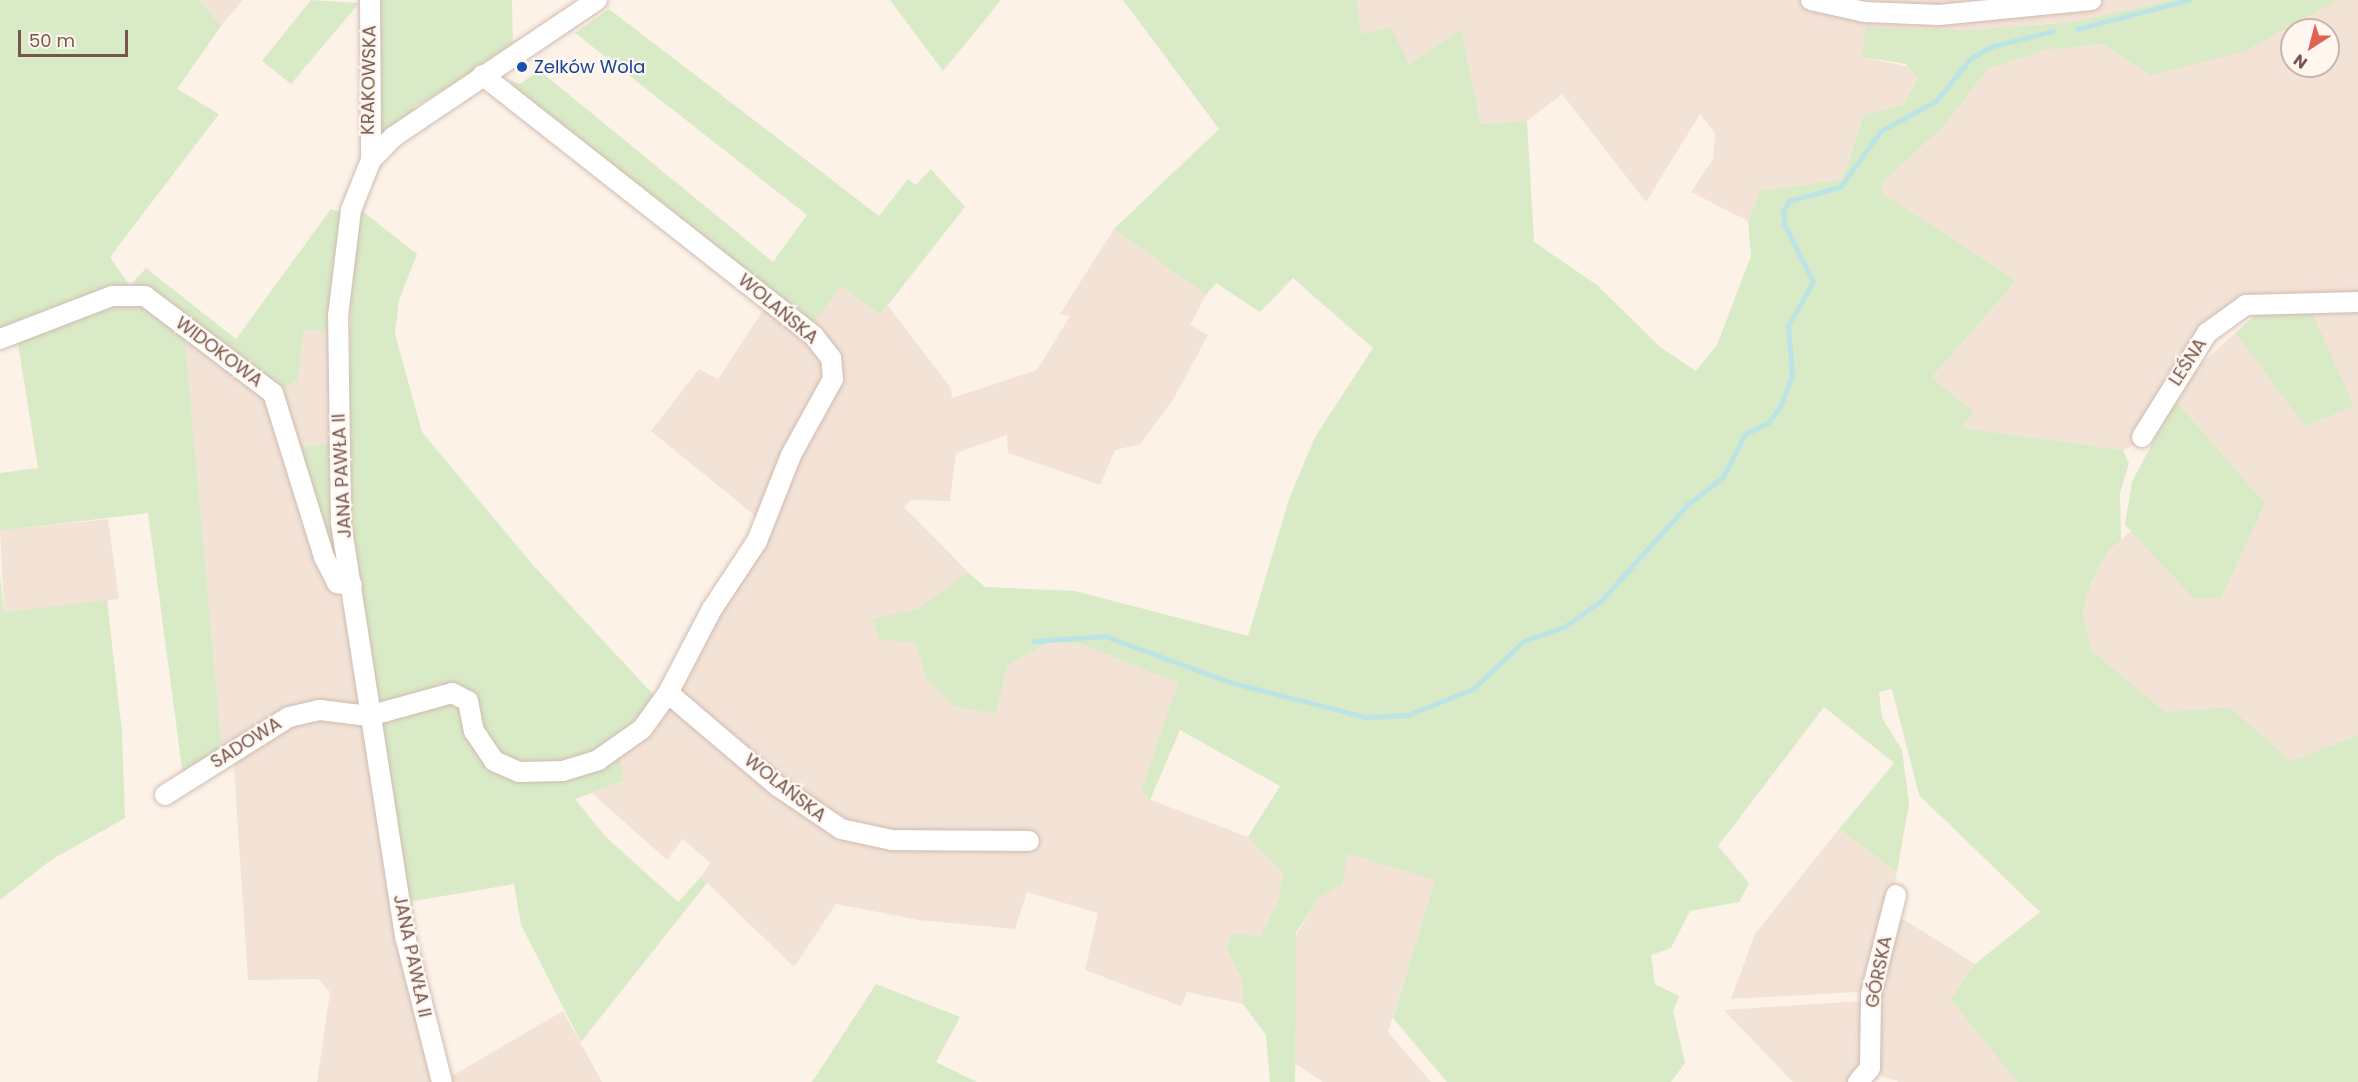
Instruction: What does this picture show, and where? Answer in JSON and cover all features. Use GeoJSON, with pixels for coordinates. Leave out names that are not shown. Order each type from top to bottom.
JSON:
{"type":"FeatureCollection","features":[{"type":"Feature","properties":{"kind":"street","name":"KRAKOWSKA"},"geometry":{"type":"LineString","coordinates":[[370,0],[371,160]]}},
{"type":"Feature","properties":{"kind":"street","name":"JANA PAWŁA II"},"geometry":{"type":"LineString","coordinates":[[442,1082],[405,936],[369,716],[352,585],[341,523],[338,316],[351,210],[371,160],[393,136],[482,75],[582,13],[597,0]]}},
{"type":"Feature","properties":{"kind":"street"},"geometry":{"type":"LineString","coordinates":[[1811,0],[1865,12],[1939,15],[2091,0]]}},
{"type":"Feature","properties":{"kind":"street","name":"WOLAŃSKA"},"geometry":{"type":"LineString","coordinates":[[369,716],[452,693],[468,701],[474,731],[494,761],[519,772],[562,771],[598,760],[642,729],[668,693],[712,609],[757,541],[791,455],[832,379],[831,358],[772,302],[482,75]]}},
{"type":"Feature","properties":{"kind":"street","name":"WIDOKOWA"},"geometry":{"type":"LineString","coordinates":[[0,339],[112,296],[145,296],[273,393],[324,557],[337,583],[352,585]]}},
{"type":"Feature","properties":{"kind":"street","name":"LEŚNA"},"geometry":{"type":"LineString","coordinates":[[2142,437],[2207,333],[2246,305],[2358,302]]}},
{"type":"Feature","properties":{"kind":"street","name":"WOLAŃSKA"},"geometry":{"type":"LineString","coordinates":[[668,693],[802,805],[841,829],[892,840],[1029,841]]}},
{"type":"Feature","properties":{"kind":"street","name":"SADOWA"},"geometry":{"type":"LineString","coordinates":[[165,795],[289,717],[320,710],[369,716]]}},
{"type":"Feature","properties":{"kind":"street","name":"GÓRSKA"},"geometry":{"type":"LineString","coordinates":[[1858,1082],[1870,1068],[1871,994],[1896,895]]}},
{"type":"Feature","properties":{"kind":"shaded area"},"geometry":{"type":"Polygon","coordinates":[[[200,0],[243,0],[221,26],[200,0]]]}},
{"type":"Feature","properties":{"kind":"shaded area"},"geometry":{"type":"Polygon","coordinates":[[[1357,0],[2171,0],[2074,22],[1967,30],[1865,27],[1862,57],[1915,68],[1917,77],[1904,104],[1863,116],[1843,179],[1760,191],[1748,221],[1691,192],[1713,159],[1715,133],[1700,114],[1646,202],[1562,94],[1527,121],[1481,124],[1461,30],[1409,64],[1361,34],[1357,0]]]}},
{"type":"Feature","properties":{"kind":"shaded area"},"geometry":{"type":"Polygon","coordinates":[[[2338,0],[2358,0],[2358,735],[2291,761],[2230,707],[2166,712],[2091,650],[2083,614],[2090,585],[2108,551],[2132,530],[2194,599],[2265,503],[2175,400],[2201,364],[2235,333],[2305,425],[2310,308],[2224,310],[2138,444],[2123,450],[1962,428],[1974,412],[1932,377],[2016,281],[1881,192],[1883,182],[1944,126],[1988,69],[2047,50],[2102,44],[2152,75],[2280,23],[2280,78],[2340,78],[2340,18],[2293,18],[2338,0]]]}},
{"type":"Feature","properties":{"kind":"shaded area"},"geometry":{"type":"Polygon","coordinates":[[[1114,229],[1206,295],[1190,325],[1208,335],[1174,398],[1140,444],[1115,450],[1100,485],[1008,453],[1007,435],[956,453],[950,501],[911,500],[904,507],[968,572],[960,578],[1007,666],[1049,642],[1081,644],[1178,683],[1141,790],[1151,800],[1248,837],[1283,873],[1279,899],[1261,937],[1232,934],[1227,948],[1242,980],[1243,1004],[1187,992],[1181,1006],[1085,970],[1098,913],[1027,892],[1015,929],[919,920],[836,904],[794,967],[701,877],[710,863],[683,839],[667,860],[592,793],[624,781],[619,747],[680,687],[758,518],[651,431],[699,369],[718,379],[766,306],[841,286],[879,315],[888,306],[951,388],[952,398],[1037,370],[1070,316],[1060,314],[1114,229]]]}},
{"type":"Feature","properties":{"kind":"shaded area"},"geometry":{"type":"Polygon","coordinates":[[[184,328],[266,395],[303,510],[347,618],[434,1082],[317,1082],[330,992],[318,979],[248,980],[233,753],[222,750],[184,328]]]}},
{"type":"Feature","properties":{"kind":"shaded area"},"geometry":{"type":"Polygon","coordinates":[[[304,330],[329,332],[330,443],[293,448],[276,392],[298,380],[304,330]]]}},
{"type":"Feature","properties":{"kind":"shaded area"},"geometry":{"type":"Polygon","coordinates":[[[108,519],[119,599],[4,612],[0,531],[108,519]]]}},
{"type":"Feature","properties":{"kind":"shaded area"},"geometry":{"type":"Polygon","coordinates":[[[1839,829],[1897,872],[1888,910],[1975,964],[1952,999],[2017,1082],[1899,1082],[1875,1074],[1875,991],[1731,999],[1755,934],[1839,829]]]}},
{"type":"Feature","properties":{"kind":"shaded area"},"geometry":{"type":"Polygon","coordinates":[[[1348,854],[1436,880],[1388,1032],[1431,1082],[1323,1082],[1291,1061],[1294,939],[1320,895],[1342,886],[1348,854]]]}},
{"type":"Feature","properties":{"kind":"shaded area"},"geometry":{"type":"Polygon","coordinates":[[[1860,1001],[1867,1009],[1866,1069],[1851,1082],[1793,1082],[1724,1010],[1860,1001]]]}},
{"type":"Feature","properties":{"kind":"shaded area"},"geometry":{"type":"Polygon","coordinates":[[[563,1011],[602,1082],[452,1082],[450,1077],[563,1011]]]}},
{"type":"Feature","properties":{"kind":"green space"},"geometry":{"type":"Polygon","coordinates":[[[0,0],[200,0],[221,26],[177,89],[219,114],[110,257],[130,286],[146,268],[236,339],[331,209],[342,213],[329,332],[304,330],[298,380],[276,392],[143,291],[0,336],[0,0]]]}},
{"type":"Feature","properties":{"kind":"green space"},"geometry":{"type":"Polygon","coordinates":[[[311,0],[359,3],[291,84],[262,61],[311,0]]]}},
{"type":"Feature","properties":{"kind":"green space"},"geometry":{"type":"Polygon","coordinates":[[[378,0],[512,0],[513,50],[414,107],[418,111],[380,139],[378,0]]]}},
{"type":"Feature","properties":{"kind":"green space"},"geometry":{"type":"Polygon","coordinates":[[[890,0],[1001,0],[943,71],[890,0]]]}},
{"type":"Feature","properties":{"kind":"green space"},"geometry":{"type":"Polygon","coordinates":[[[1123,0],[1357,0],[1361,34],[1391,27],[1409,64],[1461,29],[1481,124],[1527,121],[1534,242],[1597,285],[1660,347],[1696,371],[1717,345],[1751,256],[1748,221],[1760,191],[1843,179],[1863,116],[1904,104],[1917,78],[1906,64],[1862,57],[1865,27],[1967,30],[2074,22],[2171,0],[2338,0],[2305,18],[2280,18],[2280,32],[2245,51],[2151,75],[2102,44],[2047,50],[1988,69],[1944,126],[1883,182],[1881,192],[2016,281],[1932,377],[1974,412],[1962,428],[2123,450],[2129,463],[2120,493],[2121,540],[2108,551],[2090,585],[2083,614],[2091,650],[2166,712],[2230,707],[2291,761],[2358,735],[2358,1082],[2017,1082],[1951,999],[1975,964],[2040,912],[1919,795],[1892,689],[1879,692],[1882,718],[1902,750],[1909,803],[1897,872],[1839,829],[1894,763],[1824,707],[1718,846],[1749,883],[1739,902],[1690,911],[1671,948],[1651,955],[1655,984],[1679,996],[1673,1011],[1685,1063],[1671,1082],[1447,1082],[1393,1018],[1435,880],[1348,854],[1342,886],[1320,896],[1296,933],[1295,1082],[1270,1082],[1266,1035],[1243,1004],[1242,980],[1227,949],[1231,934],[1261,936],[1279,899],[1283,873],[1248,837],[1280,786],[1180,730],[1150,800],[1141,790],[1178,683],[1081,644],[1049,642],[1007,666],[996,714],[954,706],[926,679],[916,642],[880,640],[872,619],[918,609],[968,572],[985,587],[1075,591],[1248,636],[1289,499],[1315,437],[1373,348],[1293,278],[1260,312],[1216,283],[1206,295],[1114,229],[1219,129],[1123,0]]]}},
{"type":"Feature","properties":{"kind":"green space"},"geometry":{"type":"Polygon","coordinates":[[[609,9],[879,216],[908,179],[916,185],[931,169],[965,207],[880,315],[841,286],[810,327],[517,95],[510,80],[520,84],[539,70],[773,262],[807,215],[575,33],[609,9]]]}},
{"type":"Feature","properties":{"kind":"green space"},"geometry":{"type":"Polygon","coordinates":[[[362,211],[417,254],[399,300],[395,334],[422,432],[533,565],[661,703],[619,747],[624,781],[575,799],[606,837],[678,902],[701,877],[707,883],[581,1042],[521,925],[514,884],[408,902],[347,505],[351,275],[362,211]]]}},
{"type":"Feature","properties":{"kind":"green space"},"geometry":{"type":"Polygon","coordinates":[[[141,297],[184,328],[222,750],[183,775],[148,513],[0,531],[0,473],[38,468],[17,338],[116,298],[141,297]]]}},
{"type":"Feature","properties":{"kind":"green space"},"geometry":{"type":"Polygon","coordinates":[[[2310,308],[2354,406],[2305,426],[2235,333],[2258,313],[2310,308]]]}},
{"type":"Feature","properties":{"kind":"green space"},"geometry":{"type":"Polygon","coordinates":[[[2175,400],[2265,503],[2221,598],[2194,599],[2125,525],[2132,482],[2175,400]]]}},
{"type":"Feature","properties":{"kind":"green space"},"geometry":{"type":"Polygon","coordinates":[[[330,443],[329,490],[339,579],[293,448],[330,443]]]}},
{"type":"Feature","properties":{"kind":"green space"},"geometry":{"type":"Polygon","coordinates":[[[0,576],[4,612],[107,600],[122,732],[125,818],[51,860],[0,900],[0,576]]]}},
{"type":"Feature","properties":{"kind":"green space"},"geometry":{"type":"Polygon","coordinates":[[[876,984],[960,1017],[936,1062],[977,1082],[812,1082],[876,984]]]}},
{"type":"Feature","properties":{"kind":"waterway"},"geometry":{"type":"LineString","coordinates":[[2077,29],[2188,0]]}},
{"type":"Feature","properties":{"kind":"waterway"},"geometry":{"type":"LineString","coordinates":[[1034,641],[1105,636],[1230,682],[1365,717],[1408,715],[1473,689],[1524,641],[1564,627],[1601,601],[1688,504],[1723,477],[1745,434],[1768,423],[1780,407],[1792,375],[1788,326],[1813,282],[1785,226],[1783,211],[1789,201],[1840,187],[1881,131],[1936,101],[1970,59],[1990,47],[2053,31]]}},
{"type":"Feature","properties":{"kind":"place","name":"Zelków Wola"},"geometry":{"type":"Point","coordinates":[522,67]}}]}
